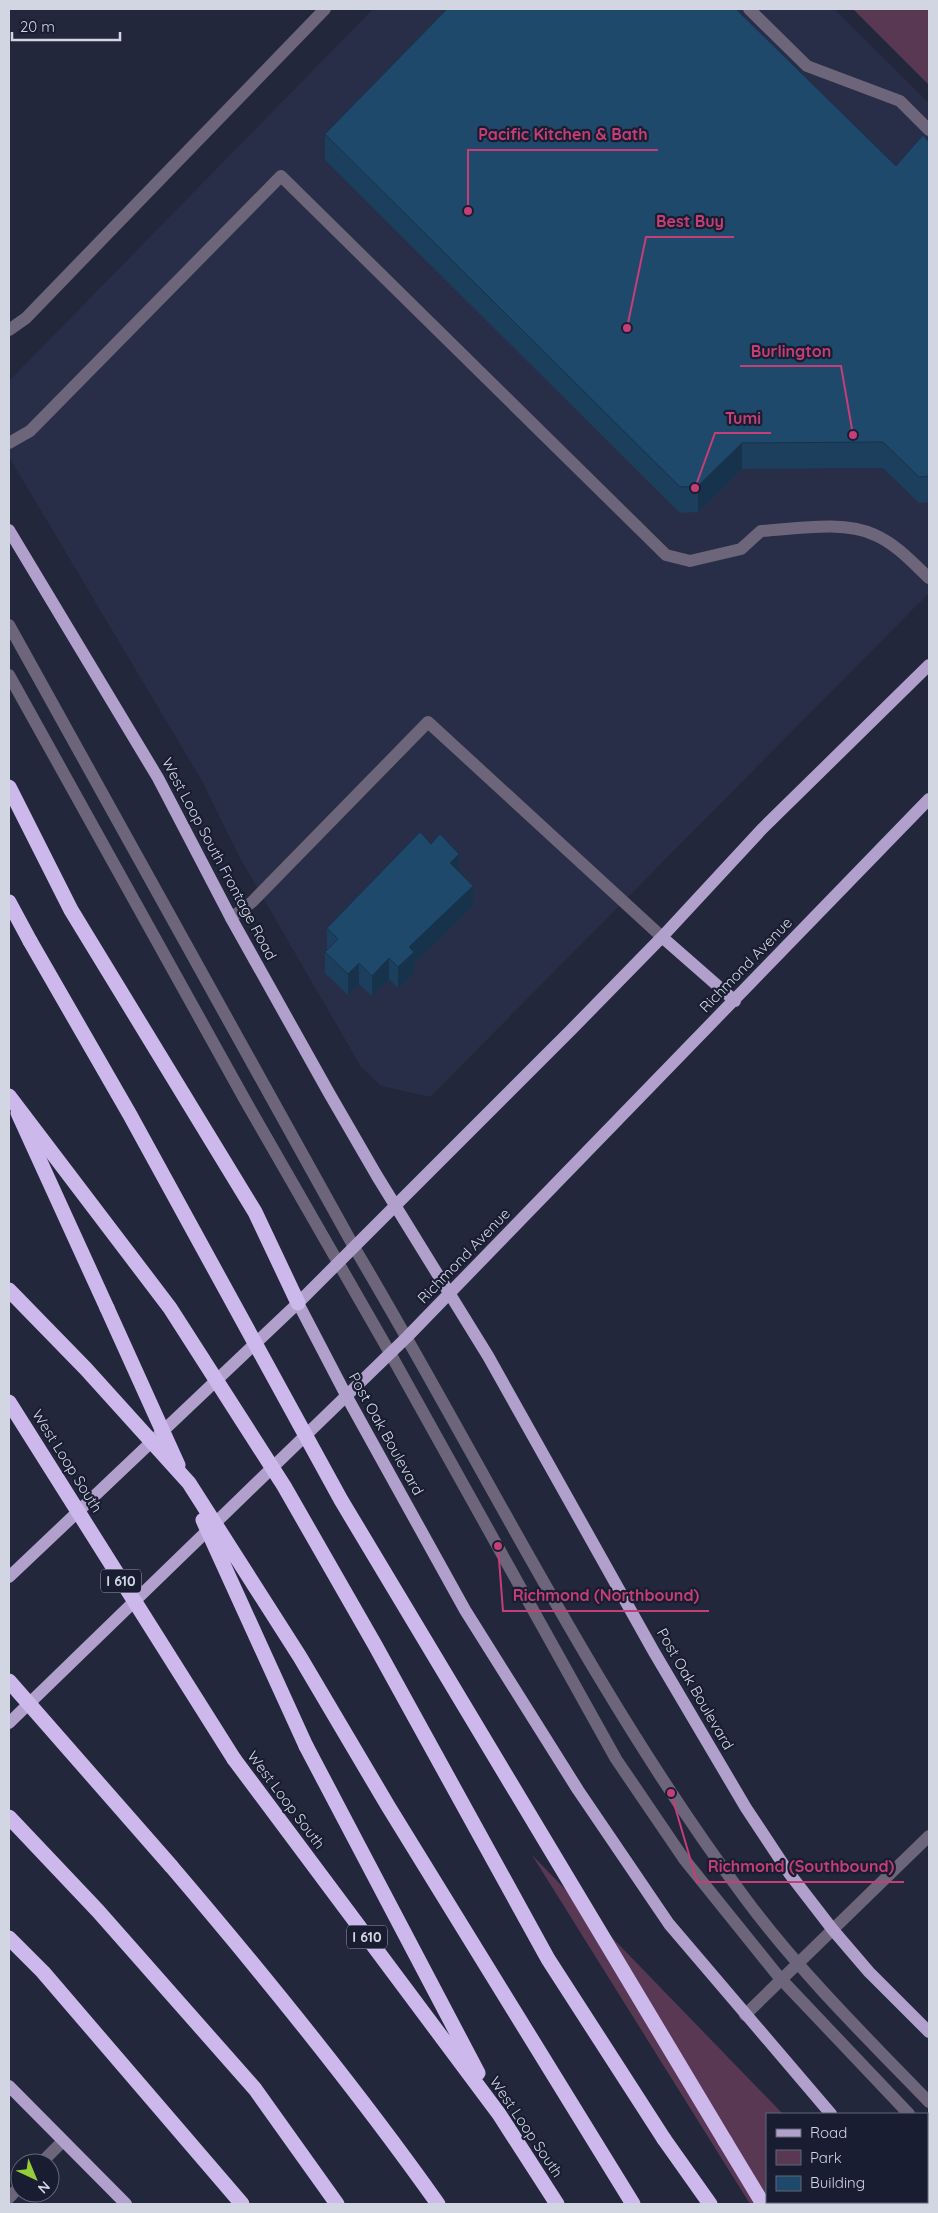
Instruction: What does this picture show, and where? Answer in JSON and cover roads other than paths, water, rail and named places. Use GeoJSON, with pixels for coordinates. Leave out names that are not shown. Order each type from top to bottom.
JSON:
{"type":"FeatureCollection","features":[{"type":"Feature","properties":{"kind":"highway"},"geometry":{"type":"LineString","coordinates":[[9,787],[71,910],[255,1212],[298,1302]]}},
{"type":"Feature","properties":{"kind":"highway"},"geometry":{"type":"LineString","coordinates":[[9,902],[130,1115],[341,1500],[763,2204]]}},
{"type":"Feature","properties":{"kind":"highway"},"geometry":{"type":"LineString","coordinates":[[9,1094],[306,1746],[499,2114]]}},
{"type":"Feature","properties":{"kind":"highway"},"geometry":{"type":"LineString","coordinates":[[9,1094],[170,1308],[284,1486],[375,1645],[548,1959],[664,2139],[710,2204]]}},
{"type":"Feature","properties":{"kind":"highway"},"geometry":{"type":"LineString","coordinates":[[9,1290],[86,1368],[189,1483],[300,1657],[388,1806],[634,2204]]}},
{"type":"Feature","properties":{"kind":"highway","name":"West Loop South"},"geometry":{"type":"LineString","coordinates":[[9,1402],[234,1760],[499,2114],[556,2204]]}},
{"type":"Feature","properties":{"kind":"highway"},"geometry":{"type":"LineString","coordinates":[[9,1681],[249,1958],[404,2157],[438,2204]]}},
{"type":"Feature","properties":{"kind":"highway"},"geometry":{"type":"LineString","coordinates":[[9,1818],[98,1911],[255,2088],[337,2204]]}},
{"type":"Feature","properties":{"kind":"highway"},"geometry":{"type":"LineString","coordinates":[[9,1938],[42,1972],[242,2204]]}},
{"type":"Feature","properties":{"kind":"main road","name":"West Loop South Frontage Road"},"geometry":{"type":"LineString","coordinates":[[9,530],[158,778],[231,918],[329,1092],[396,1205]]}},
{"type":"Feature","properties":{"kind":"main road"},"geometry":{"type":"LineString","coordinates":[[9,1577],[354,1247],[662,937],[762,829],[929,665]]}},
{"type":"Feature","properties":{"kind":"main road","name":"Richmond Avenue"},"geometry":{"type":"LineString","coordinates":[[9,1723],[347,1397],[929,799]]}},
{"type":"Feature","properties":{"kind":"main road"},"geometry":{"type":"LineString","coordinates":[[662,937],[734,1001]]}},
{"type":"Feature","properties":{"kind":"main road","name":"Post Oak Boulevard"},"geometry":{"type":"LineString","coordinates":[[396,1205],[488,1356],[654,1652],[746,1808],[789,1873],[833,1930],[869,1972],[929,2032]]}},
{"type":"Feature","properties":{"kind":"main road","name":"Post Oak Boulevard"},"geometry":{"type":"LineString","coordinates":[[298,1302],[347,1397],[465,1610],[578,1790],[669,1924],[830,2113]]}},
{"type":"Feature","properties":{"kind":"main road"},"geometry":{"type":"LineString","coordinates":[[9,2086],[126,2204]]}},
{"type":"Feature","properties":{"kind":"lane"},"geometry":{"type":"LineString","coordinates":[[9,330],[26,318],[325,9]]}},
{"type":"Feature","properties":{"kind":"lane"},"geometry":{"type":"LineString","coordinates":[[749,9],[807,66],[900,101],[929,130]]}},
{"type":"Feature","properties":{"kind":"lane"},"geometry":{"type":"LineString","coordinates":[[9,444],[30,431],[281,176],[666,555],[690,561],[741,549],[761,531],[844,527],[875,534],[894,547],[929,578]]}},
{"type":"Feature","properties":{"kind":"lane"},"geometry":{"type":"LineString","coordinates":[[9,625],[354,1247],[407,1336],[616,1708],[690,1823],[746,1900],[832,2003],[929,2102]]}},
{"type":"Feature","properties":{"kind":"lane"},"geometry":{"type":"LineString","coordinates":[[9,675],[245,1100],[390,1353],[616,1759],[684,1859],[783,1980],[908,2113]]}},
{"type":"Feature","properties":{"kind":"lane"},"geometry":{"type":"LineString","coordinates":[[231,918],[252,902],[428,722],[662,937]]}},
{"type":"Feature","properties":{"kind":"lane"},"geometry":{"type":"LineString","coordinates":[[746,2015],[929,1836]]}},
{"type":"Feature","properties":{"kind":"lane"},"geometry":{"type":"LineString","coordinates":[[51,2153],[63,2141]]}},
{"type":"Feature","properties":{"kind":"place","name":"Pacific Kitchen & Bath"},"geometry":{"type":"Point","coordinates":[468,211]}},
{"type":"Feature","properties":{"kind":"place","name":"Best Buy"},"geometry":{"type":"Point","coordinates":[627,328]}},
{"type":"Feature","properties":{"kind":"place","name":"Burlington"},"geometry":{"type":"Point","coordinates":[853,435]}},
{"type":"Feature","properties":{"kind":"place","name":"Tumi"},"geometry":{"type":"Point","coordinates":[695,488]}},
{"type":"Feature","properties":{"kind":"place","name":"Richmond (Northbound)"},"geometry":{"type":"Point","coordinates":[498,1546]}},
{"type":"Feature","properties":{"kind":"place","name":"Richmond (Southbound)"},"geometry":{"type":"Point","coordinates":[671,1793]}}]}
